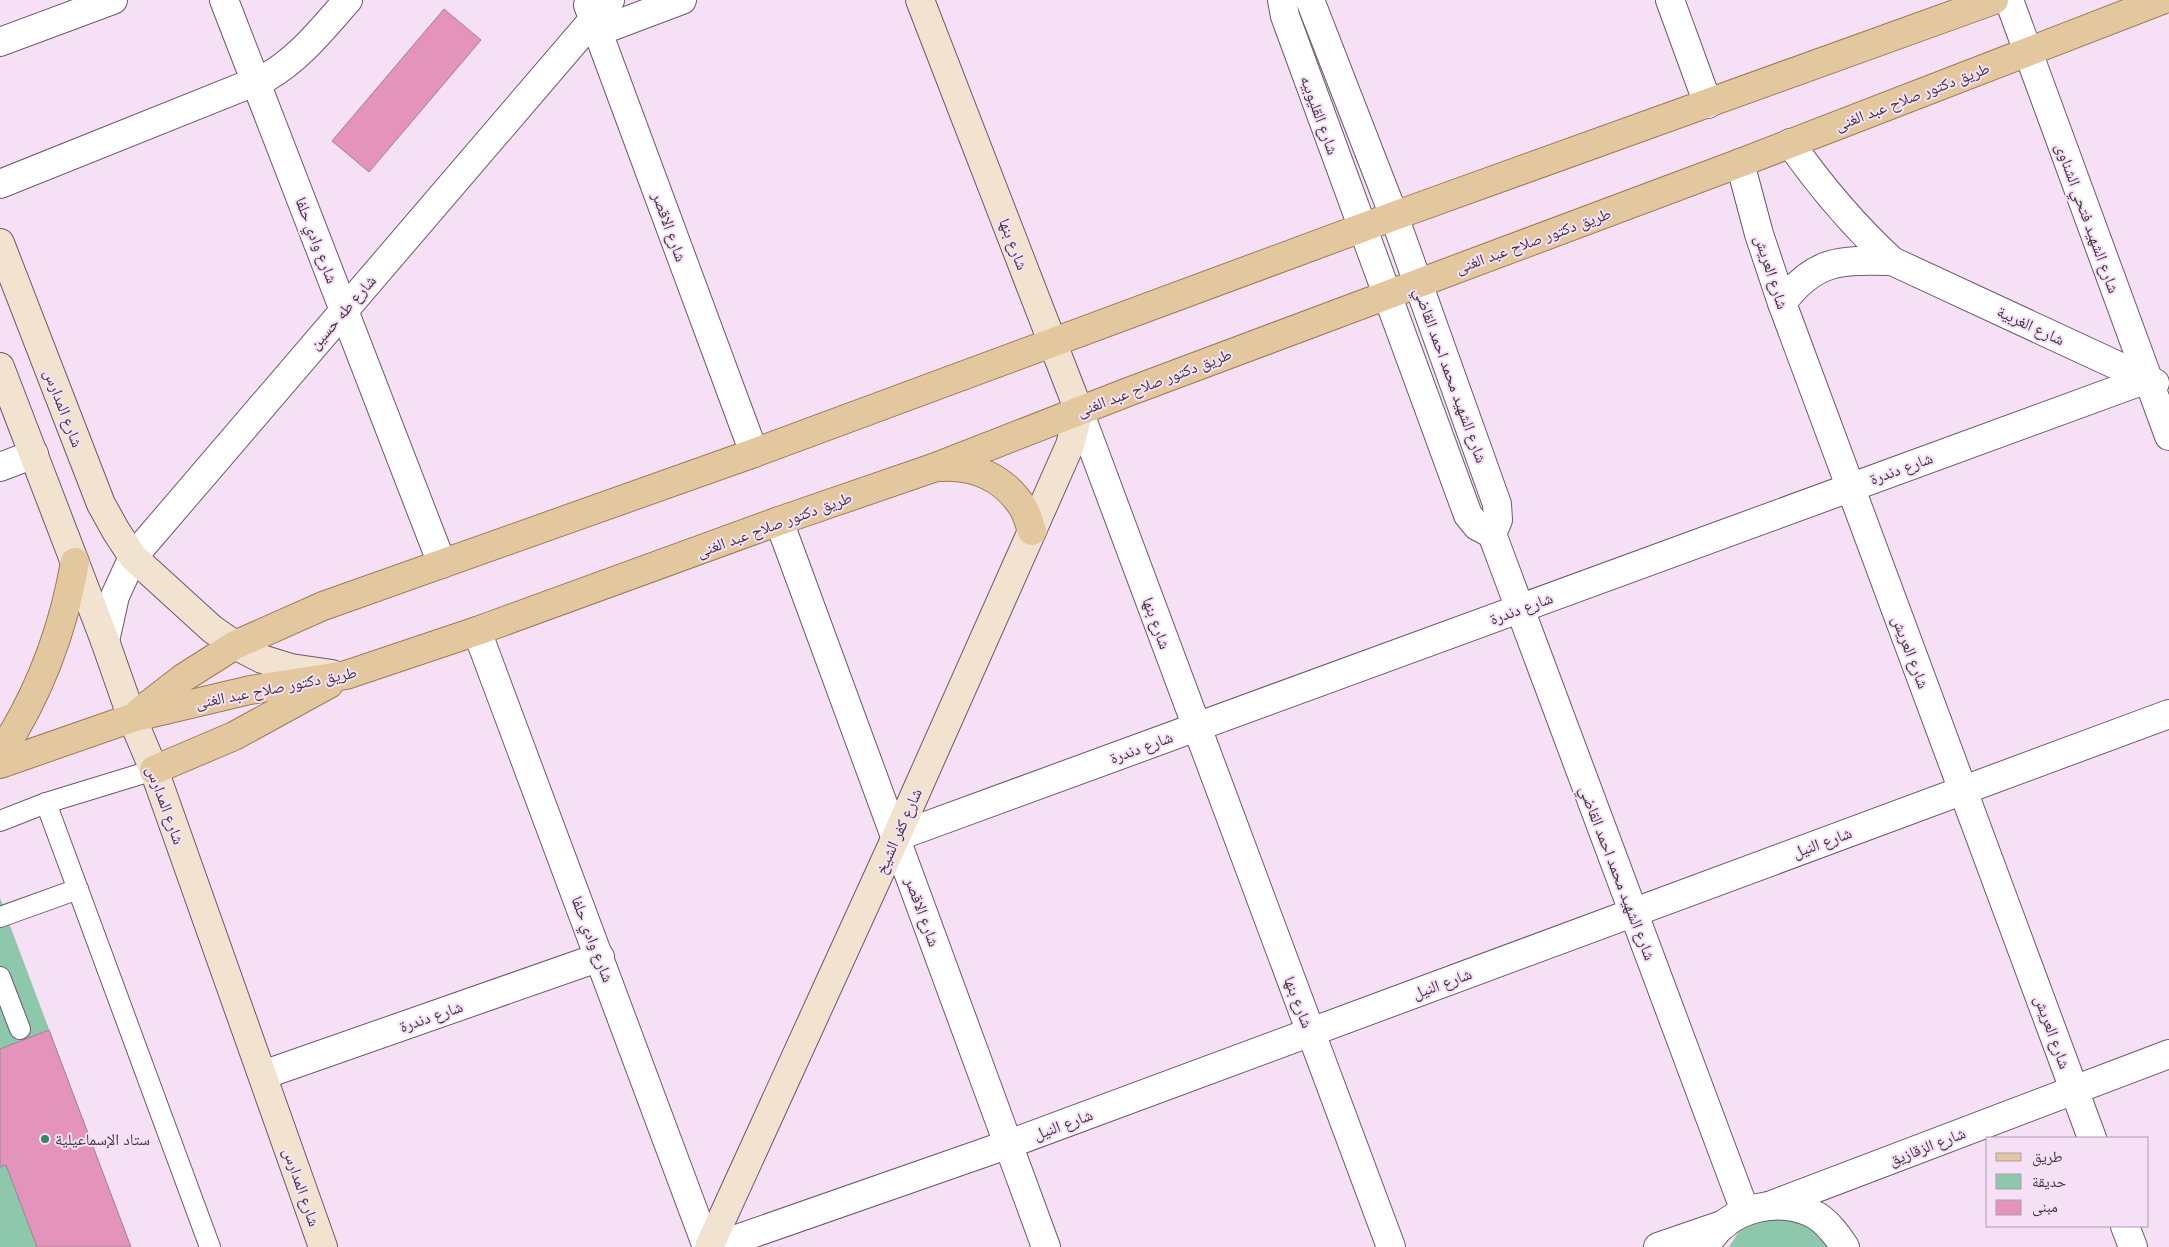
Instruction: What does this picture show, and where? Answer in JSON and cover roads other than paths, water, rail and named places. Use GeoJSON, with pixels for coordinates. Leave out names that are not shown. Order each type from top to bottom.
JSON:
{"type":"FeatureCollection","features":[{"type":"Feature","properties":{"kind":"main road","name":"شارع بنها"},"geometry":{"type":"LineString","coordinates":[[920,0],[1079,411]]}},
{"type":"Feature","properties":{"kind":"main road","name":"طريق دكتور صلاح عبد الغنى"},"geometry":{"type":"LineString","coordinates":[[132,718],[183,678],[235,645],[322,606],[754,453],[1394,216],[1994,0]]}},
{"type":"Feature","properties":{"kind":"main road","name":"طريق دكتور صلاح عبد الغنى"},"geometry":{"type":"LineString","coordinates":[[0,764],[132,718],[250,690],[346,675],[477,631],[779,521],[933,468],[1079,411],[1740,163],[2162,0]]}},
{"type":"Feature","properties":{"kind":"main road","name":"شارع المدارس"},"geometry":{"type":"LineString","coordinates":[[0,243],[101,504],[116,532],[133,557],[212,629],[235,645],[262,659],[292,668],[346,675]]}},
{"type":"Feature","properties":{"kind":"main road","name":"شارع المدارس"},"geometry":{"type":"LineString","coordinates":[[0,367],[105,641],[132,718],[154,770],[323,1247]]}},
{"type":"Feature","properties":{"kind":"main road","name":"شارع كفر الشيخ"},"geometry":{"type":"LineString","coordinates":[[708,1247],[896,837],[1032,531],[1070,445],[1079,411]]}},
{"type":"Feature","properties":{"kind":"main road"},"geometry":{"type":"LineString","coordinates":[[933,468],[959,466],[984,472],[1006,487],[1023,506],[1032,531]]}},
{"type":"Feature","properties":{"kind":"main road"},"geometry":{"type":"LineString","coordinates":[[0,754],[30,704],[46,670],[69,599],[75,562]]}},
{"type":"Feature","properties":{"kind":"main road"},"geometry":{"type":"LineString","coordinates":[[154,770],[234,736],[346,675]]}},
{"type":"Feature","properties":{"kind":"street"},"geometry":{"type":"LineString","coordinates":[[0,42],[113,0]]}},
{"type":"Feature","properties":{"kind":"street","name":"شارع وادي حلفا"},"geometry":{"type":"LineString","coordinates":[[224,0],[442,564]]}},
{"type":"Feature","properties":{"kind":"street"},"geometry":{"type":"LineString","coordinates":[[0,184],[256,81],[290,63],[348,0]]}},
{"type":"Feature","properties":{"kind":"street"},"geometry":{"type":"LineString","coordinates":[[597,13],[682,0]]}},
{"type":"Feature","properties":{"kind":"street","name":"شارع القليوبيه"},"geometry":{"type":"LineString","coordinates":[[1282,0],[1285,16],[1362,228]]}},
{"type":"Feature","properties":{"kind":"street","name":"شارع القليوبيه"},"geometry":{"type":"LineString","coordinates":[[1310,0],[1394,216]]}},
{"type":"Feature","properties":{"kind":"street"},"geometry":{"type":"LineString","coordinates":[[1670,0],[1708,104]]}},
{"type":"Feature","properties":{"kind":"street","name":"شارع الشهيد فتحي الشناوى"},"geometry":{"type":"LineString","coordinates":[[2009,0],[2158,384],[2169,436]]}},
{"type":"Feature","properties":{"kind":"street","name":"شارع طه حسين"},"geometry":{"type":"LineString","coordinates":[[105,641],[115,596],[133,557],[597,13]]}},
{"type":"Feature","properties":{"kind":"street","name":"شارع الاقصر"},"geometry":{"type":"LineString","coordinates":[[597,13],[754,453]]}},
{"type":"Feature","properties":{"kind":"street","name":"شارع الغربية"},"geometry":{"type":"LineString","coordinates":[[1790,143],[1836,205],[1892,261],[2158,384]]}},
{"type":"Feature","properties":{"kind":"street","name":"شارع العريش"},"geometry":{"type":"LineString","coordinates":[[1740,163],[1759,234],[1782,303],[2092,1137]]}},
{"type":"Feature","properties":{"kind":"street","name":"شارع الشهيد محمد احمد القاضي"},"geometry":{"type":"LineString","coordinates":[[1394,216],[1497,504],[1498,520],[1492,534]]}},
{"type":"Feature","properties":{"kind":"street","name":"شارع الشهيد محمد احمد القاضي"},"geometry":{"type":"LineString","coordinates":[[1362,228],[1468,515],[1477,526],[1492,534],[1746,1214]]}},
{"type":"Feature","properties":{"kind":"street","name":"شارع الغربية"},"geometry":{"type":"LineString","coordinates":[[1782,303],[1795,286],[1813,272],[1833,263],[1856,260],[1892,261]]}},
{"type":"Feature","properties":{"kind":"street","name":"شارع دندرة"},"geometry":{"type":"LineString","coordinates":[[896,837],[1850,487],[2158,384]]}},
{"type":"Feature","properties":{"kind":"street","name":"شارع بنها"},"geometry":{"type":"LineString","coordinates":[[1079,411],[1390,1247]]}},
{"type":"Feature","properties":{"kind":"street"},"geometry":{"type":"LineString","coordinates":[[0,467],[34,454]]}},
{"type":"Feature","properties":{"kind":"street","name":"شارع الاقصر"},"geometry":{"type":"LineString","coordinates":[[779,521],[1046,1247]]}},
{"type":"Feature","properties":{"kind":"street","name":"شارع وادي حلفا"},"geometry":{"type":"LineString","coordinates":[[477,631],[708,1247]]}},
{"type":"Feature","properties":{"kind":"street","name":"شارع النيل"},"geometry":{"type":"LineString","coordinates":[[714,1247],[1008,1144],[2169,714]]}},
{"type":"Feature","properties":{"kind":"street","name":"شارع دندرة"},"geometry":{"type":"LineString","coordinates":[[263,1075],[600,957]]}},
{"type":"Feature","properties":{"kind":"street","name":"شارع الزقازيق"},"geometry":{"type":"LineString","coordinates":[[1658,1247],[2169,1054]]}},
{"type":"Feature","properties":{"kind":"street"},"geometry":{"type":"LineString","coordinates":[[1706,1247],[1746,1214],[1793,1207],[1816,1216],[1835,1231],[1846,1247]]}},
{"type":"Feature","properties":{"kind":"street"},"geometry":{"type":"LineString","coordinates":[[2125,1227],[2133,1247]]}},
{"type":"Feature","properties":{"kind":"lane"},"geometry":{"type":"LineString","coordinates":[[0,821],[46,804],[154,770]]}},
{"type":"Feature","properties":{"kind":"lane"},"geometry":{"type":"LineString","coordinates":[[46,804],[210,1247]]}},
{"type":"Feature","properties":{"kind":"lane"},"geometry":{"type":"LineString","coordinates":[[0,917],[78,889]]}},
{"type":"Feature","properties":{"kind":"lane"},"geometry":{"type":"LineString","coordinates":[[0,977],[20,1029]]}},
{"type":"Feature","properties":{"kind":"place","name":"ستاد الإسماعيلية"},"geometry":{"type":"Point","coordinates":[45,1139]}}]}
